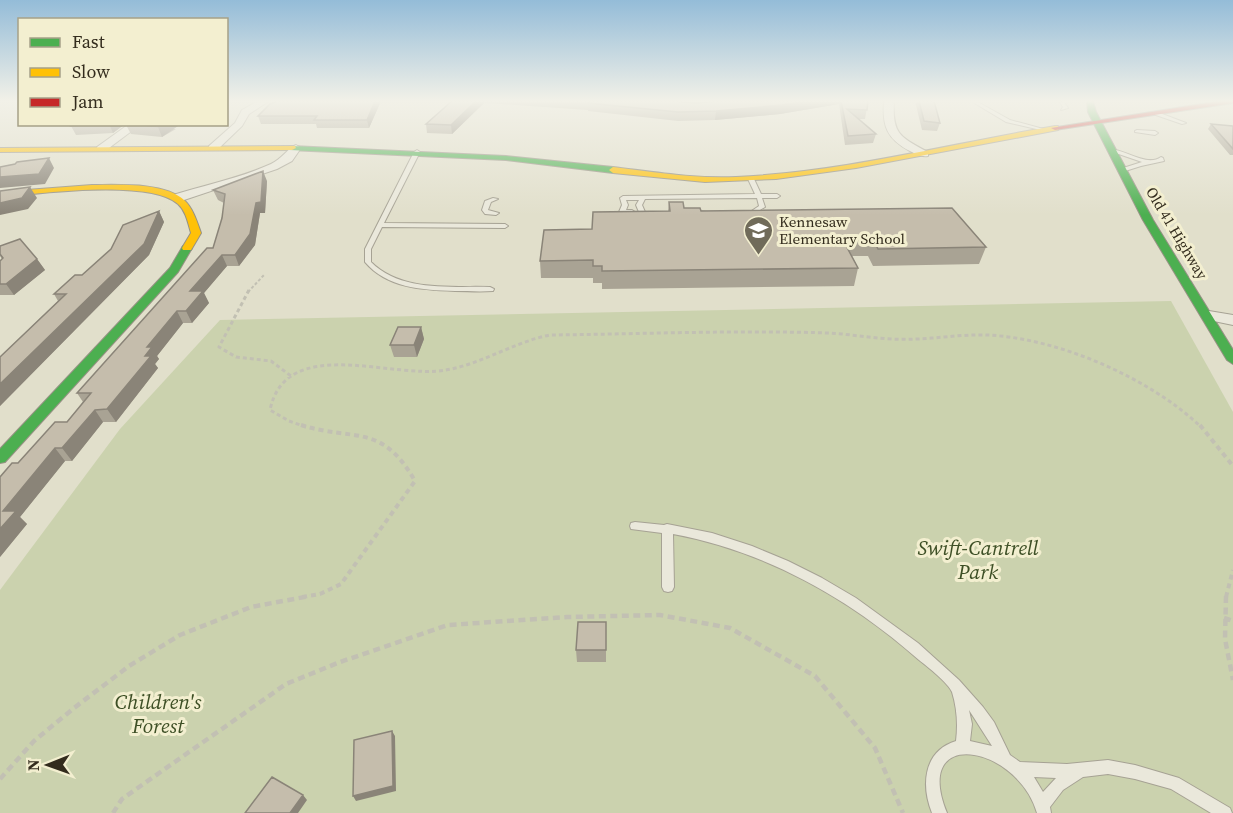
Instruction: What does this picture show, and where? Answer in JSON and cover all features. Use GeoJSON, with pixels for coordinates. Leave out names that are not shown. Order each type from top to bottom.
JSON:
{"type":"FeatureCollection","features":[{"type":"Feature","properties":{"kind":"street"},"geometry":{"type":"LineString","coordinates":[[101,149],[115,139]]}},
{"type":"Feature","properties":{"kind":"street"},"geometry":{"type":"LineString","coordinates":[[213,148],[223,139]]}},
{"type":"Feature","properties":{"kind":"street"},"geometry":{"type":"LineString","coordinates":[[899,139],[924,154]]}},
{"type":"Feature","properties":{"kind":"street"},"geometry":{"type":"LineString","coordinates":[[0,150],[296,148],[417,152],[537,161],[685,178],[751,179],[924,154],[996,139]]}},
{"type":"Feature","properties":{"kind":"street"},"geometry":{"type":"LineString","coordinates":[[1084,139],[1113,152]]}},
{"type":"Feature","properties":{"kind":"street","name":"Old 41 Highway"},"geometry":{"type":"LineString","coordinates":[[1106,139],[1148,220],[1209,316],[1233,360]]}},
{"type":"Feature","properties":{"kind":"street"},"geometry":{"type":"LineString","coordinates":[[0,195],[66,188],[111,188],[146,191],[177,198],[273,167],[288,159],[296,148]]}},
{"type":"Feature","properties":{"kind":"street"},"geometry":{"type":"LineString","coordinates":[[0,458],[174,270],[196,233],[188,213],[177,198]]}},
{"type":"Feature","properties":{"kind":"street"},"geometry":{"type":"LineString","coordinates":[[1209,316],[1233,320]]}},
{"type":"Feature","properties":{"kind":"lane"},"geometry":{"type":"LineString","coordinates":[[417,152],[367,256],[370,265],[382,276],[397,282],[420,286],[490,289]]}},
{"type":"Feature","properties":{"kind":"lane"},"geometry":{"type":"LineString","coordinates":[[1113,152],[1149,162],[1159,162],[1161,159]]}},
{"type":"Feature","properties":{"kind":"lane"},"geometry":{"type":"LineString","coordinates":[[1122,170],[1149,162]]}},
{"type":"Feature","properties":{"kind":"lane"},"geometry":{"type":"LineString","coordinates":[[751,179],[762,207],[753,212]]}},
{"type":"Feature","properties":{"kind":"lane"},"geometry":{"type":"LineString","coordinates":[[652,212],[622,212],[625,205],[624,198],[777,196]]}},
{"type":"Feature","properties":{"kind":"lane"},"geometry":{"type":"LineString","coordinates":[[642,212],[639,205],[643,198]]}},
{"type":"Feature","properties":{"kind":"lane"},"geometry":{"type":"LineString","coordinates":[[495,200],[488,201],[485,210],[488,213],[496,213]]}},
{"type":"Feature","properties":{"kind":"lane"},"geometry":{"type":"LineString","coordinates":[[381,225],[505,226]]}},
{"type":"Feature","properties":{"kind":"lane"},"geometry":{"type":"LineString","coordinates":[[635,526],[667,528],[722,540],[764,555],[805,573],[886,624],[933,663],[954,684],[991,728],[1005,759]]}},
{"type":"Feature","properties":{"kind":"lane"},"geometry":{"type":"LineString","coordinates":[[667,528],[668,586]]}},
{"type":"Feature","properties":{"kind":"lane"},"geometry":{"type":"LineString","coordinates":[[954,684],[960,696],[964,717],[965,736],[962,747]]}},
{"type":"Feature","properties":{"kind":"lane"},"geometry":{"type":"LineString","coordinates":[[940,813],[932,790],[933,772],[940,758],[949,750],[962,747],[976,747],[1005,759],[1018,769],[1029,782],[1043,811]]}},
{"type":"Feature","properties":{"kind":"lane"},"geometry":{"type":"LineString","coordinates":[[1018,769],[1035,771],[1120,769],[1174,783],[1225,813]]}},
{"type":"Feature","properties":{"kind":"lane"},"geometry":{"type":"LineString","coordinates":[[1043,811],[1058,785],[1082,769]]}},
{"type":"Feature","properties":{"kind":"path"},"geometry":{"type":"LineString","coordinates":[[264,275],[249,290],[219,347],[226,355],[243,359],[266,360],[291,376]]}},
{"type":"Feature","properties":{"kind":"path"},"geometry":{"type":"LineString","coordinates":[[0,779],[34,741],[74,708],[129,666],[180,635],[251,607],[320,594],[341,584],[415,481],[407,463],[396,450],[371,438],[283,421],[270,410],[271,398],[291,376],[321,366],[338,364],[397,372],[433,372],[464,367],[525,340],[550,335],[830,333],[865,338],[917,340],[989,335],[1063,351],[1128,375],[1153,387],[1202,426],[1233,466]]}},
{"type":"Feature","properties":{"kind":"path"},"geometry":{"type":"LineString","coordinates":[[1233,570],[1227,587],[1224,618],[1225,643],[1233,680]]}},
{"type":"Feature","properties":{"kind":"path"},"geometry":{"type":"LineString","coordinates":[[113,813],[122,799],[286,684],[340,662],[448,626],[567,617],[660,615],[730,628],[815,676],[875,748],[903,813]]}},
{"type":"Feature","properties":{"kind":"path"},"geometry":{"type":"LineString","coordinates":[[1224,618],[1233,621]]}},
{"type":"Feature","properties":{"kind":"green space","name":"Swift-Cantrell Park"},"geometry":{"type":"Polygon","coordinates":[[[1171,301],[1233,412],[1233,813],[0,813],[0,590],[120,429],[220,320],[1171,301]]]}},
{"type":"Feature","properties":{"kind":"building"},"geometry":{"type":"Polygon","coordinates":[[[1224,139],[1233,139],[1233,149],[1224,139]]]}},
{"type":"Feature","properties":{"kind":"building"},"geometry":{"type":"Polygon","coordinates":[[[49,158],[39,174],[0,177],[0,167],[17,162],[49,158]]]}},
{"type":"Feature","properties":{"kind":"building"},"geometry":{"type":"Polygon","coordinates":[[[263,171],[261,202],[256,203],[250,234],[235,255],[222,255],[190,291],[203,291],[186,311],[177,311],[147,347],[152,347],[145,356],[151,356],[107,409],[95,410],[62,448],[55,448],[3,511],[16,511],[0,529],[0,477],[12,463],[18,463],[55,422],[67,422],[91,393],[77,393],[207,248],[213,248],[222,218],[225,194],[213,190],[263,171]]]}},
{"type":"Feature","properties":{"kind":"building"},"geometry":{"type":"Polygon","coordinates":[[[30,187],[22,198],[0,203],[0,191],[30,187]]]}},
{"type":"Feature","properties":{"kind":"building","name":"Kennesaw Elementary School"},"geometry":{"type":"Polygon","coordinates":[[[669,202],[683,202],[684,208],[700,208],[701,211],[952,208],[986,247],[878,249],[873,239],[843,240],[858,268],[602,271],[602,266],[593,266],[593,260],[540,261],[544,230],[592,229],[593,212],[670,211],[669,202]]]}},
{"type":"Feature","properties":{"kind":"building"},"geometry":{"type":"Polygon","coordinates":[[[159,211],[144,244],[0,384],[0,357],[66,294],[54,294],[75,275],[82,275],[111,249],[123,225],[159,211]]]}},
{"type":"Feature","properties":{"kind":"building"},"geometry":{"type":"Polygon","coordinates":[[[20,239],[37,259],[6,284],[0,284],[0,261],[3,258],[0,254],[0,246],[20,239]]]}},
{"type":"Feature","properties":{"kind":"building"},"geometry":{"type":"Polygon","coordinates":[[[398,327],[421,327],[414,345],[390,345],[398,327]]]}},
{"type":"Feature","properties":{"kind":"building"},"geometry":{"type":"Polygon","coordinates":[[[578,622],[606,622],[606,650],[576,650],[578,622]]]}},
{"type":"Feature","properties":{"kind":"building"},"geometry":{"type":"Polygon","coordinates":[[[392,731],[393,786],[353,796],[354,740],[392,731]]]}},
{"type":"Feature","properties":{"kind":"building"},"geometry":{"type":"Polygon","coordinates":[[[272,777],[303,795],[290,813],[245,813],[272,777]]]}},
{"type":"Feature","properties":{"kind":"traffic: fast"},"geometry":{"type":"LineString","coordinates":[[1106,139],[1148,220],[1233,360]]}},
{"type":"Feature","properties":{"kind":"traffic: fast"},"geometry":{"type":"LineString","coordinates":[[292,148],[506,158],[613,170]]}},
{"type":"Feature","properties":{"kind":"traffic: fast"},"geometry":{"type":"LineString","coordinates":[[0,458],[174,270],[187,248]]}},
{"type":"Feature","properties":{"kind":"traffic: slow"},"geometry":{"type":"LineString","coordinates":[[613,170],[705,180],[776,177],[816,172],[994,139]]}},
{"type":"Feature","properties":{"kind":"traffic: slow"},"geometry":{"type":"LineString","coordinates":[[0,150],[292,148]]}},
{"type":"Feature","properties":{"kind":"traffic: slow"},"geometry":{"type":"LineString","coordinates":[[0,195],[92,187],[120,187],[165,193],[179,200],[190,215],[196,233],[187,248]]}},
{"type":"Feature","properties":{"kind":"place","name":"Kennesaw Elementary School"},"geometry":{"type":"Point","coordinates":[758,256]}},
{"type":"Feature","properties":{"kind":"park label","name":"Children's Forest"},"geometry":{"type":"Point","coordinates":[158,713]}}]}
